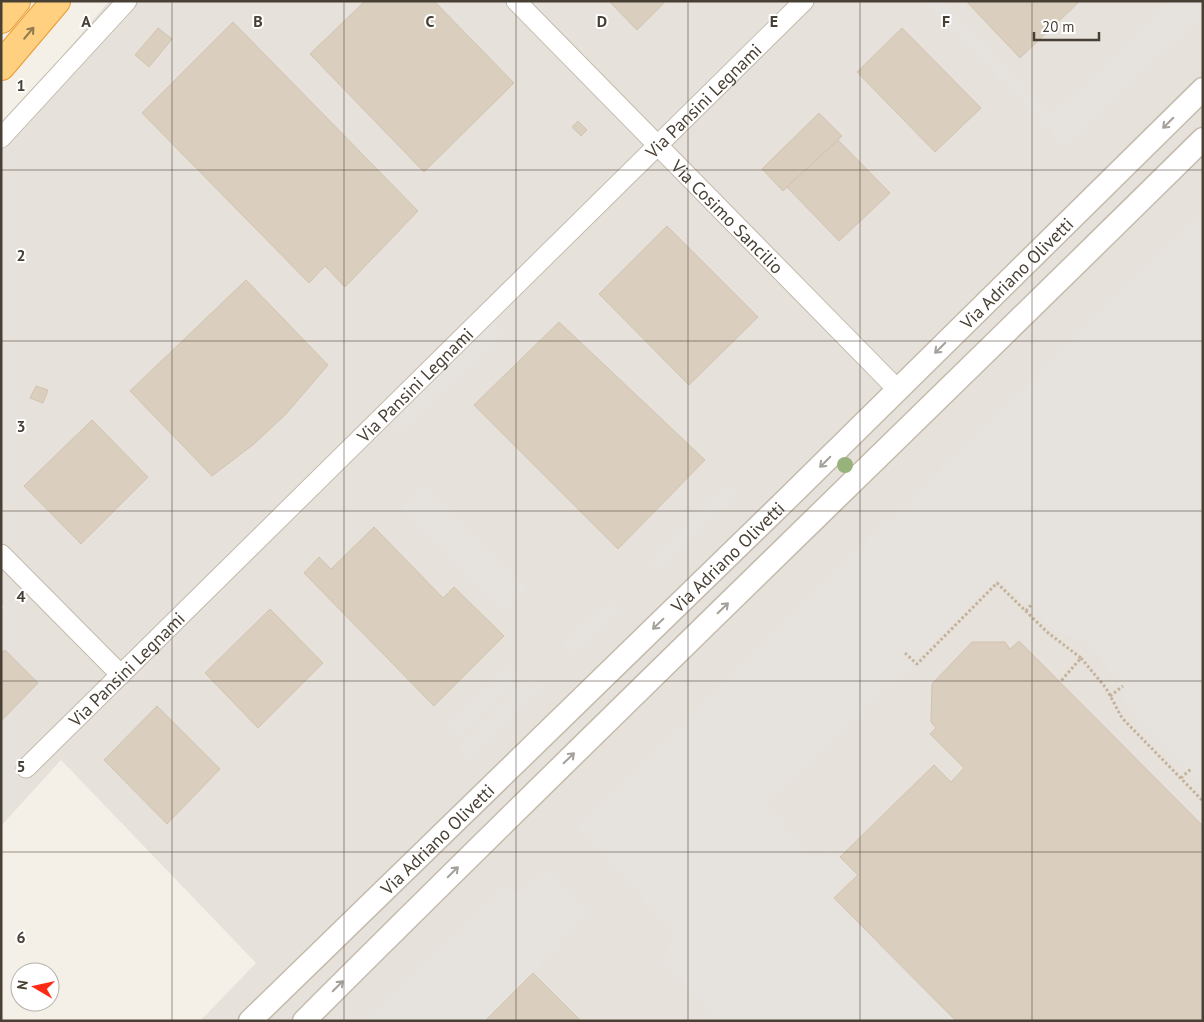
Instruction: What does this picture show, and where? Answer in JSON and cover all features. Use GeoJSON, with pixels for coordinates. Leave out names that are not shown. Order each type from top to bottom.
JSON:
{"type":"FeatureCollection","features":[{"type":"Feature","properties":{"kind":"highway"},"geometry":{"type":"LineString","coordinates":[[1,19],[16,1]]}},
{"type":"Feature","properties":{"kind":"highway"},"geometry":{"type":"LineString","coordinates":[[1,66],[56,1]]}},
{"type":"Feature","properties":{"kind":"street"},"geometry":{"type":"LineString","coordinates":[[1,138],[127,1]]}},
{"type":"Feature","properties":{"kind":"street","name":"Via Cosimo Sancilio"},"geometry":{"type":"LineString","coordinates":[[516,1],[898,390]]}},
{"type":"Feature","properties":{"kind":"street","name":"Via Pansini Legnami"},"geometry":{"type":"LineString","coordinates":[[26,768],[804,1]]}},
{"type":"Feature","properties":{"kind":"street","name":"Via Adriano Olivetti"},"geometry":{"type":"LineString","coordinates":[[250,1021],[898,390],[1203,89]]}},
{"type":"Feature","properties":{"kind":"street","name":"Via Adriano Olivetti"},"geometry":{"type":"LineString","coordinates":[[304,1021],[483,842],[1203,139]]}},
{"type":"Feature","properties":{"kind":"street"},"geometry":{"type":"LineString","coordinates":[[1,554],[121,675]]}},
{"type":"Feature","properties":{"kind":"path"},"geometry":{"type":"LineString","coordinates":[[906,653],[917,664],[997,583],[1047,632],[1082,658],[1106,688],[1122,718],[1203,801]]}},
{"type":"Feature","properties":{"kind":"path"},"geometry":{"type":"LineString","coordinates":[[1026,611],[1031,605]]}},
{"type":"Feature","properties":{"kind":"path"},"geometry":{"type":"LineString","coordinates":[[1060,682],[1082,658]]}},
{"type":"Feature","properties":{"kind":"path"},"geometry":{"type":"LineString","coordinates":[[1110,696],[1123,686]]}},
{"type":"Feature","properties":{"kind":"path"},"geometry":{"type":"LineString","coordinates":[[1181,778],[1192,768]]}},
{"type":"Feature","properties":{"kind":"shaded area"},"geometry":{"type":"Polygon","coordinates":[[[109,1],[1203,1],[1203,1021],[200,1021],[256,963],[61,760],[1,826],[1,610],[4,607],[1,604],[1,129],[109,1]]]}},
{"type":"Feature","properties":{"kind":"shaded area"},"geometry":{"type":"Polygon","coordinates":[[[923,1],[942,1],[1053,115],[1170,1],[1203,1],[1203,13],[1067,147],[923,1]]]}},
{"type":"Feature","properties":{"kind":"shaded area"},"geometry":{"type":"Polygon","coordinates":[[[1203,210],[1203,785],[1132,714],[1119,684],[1090,644],[1051,628],[999,580],[766,805],[815,859],[827,849],[855,873],[832,897],[957,1021],[718,1021],[663,964],[673,931],[577,827],[1203,210]]]}},
{"type":"Feature","properties":{"kind":"shaded area"},"geometry":{"type":"Polygon","coordinates":[[[494,321],[505,332],[401,433],[390,422],[494,321]]]}},
{"type":"Feature","properties":{"kind":"shaded area"},"geometry":{"type":"Polygon","coordinates":[[[726,484],[738,494],[658,573],[647,562],[726,484]]]}},
{"type":"Feature","properties":{"kind":"shaded area"},"geometry":{"type":"Polygon","coordinates":[[[424,485],[526,589],[504,612],[401,508],[424,485]]]}},
{"type":"Feature","properties":{"kind":"shaded area"},"geometry":{"type":"Polygon","coordinates":[[[609,600],[620,611],[574,655],[563,644],[609,600]]]}},
{"type":"Feature","properties":{"kind":"shaded area"},"geometry":{"type":"Polygon","coordinates":[[[509,664],[521,675],[459,737],[447,725],[509,664]]]}},
{"type":"Feature","properties":{"kind":"shaded area"},"geometry":{"type":"Polygon","coordinates":[[[531,677],[542,688],[468,761],[457,750],[531,677]]]}},
{"type":"Feature","properties":{"kind":"shaded area"},"geometry":{"type":"Polygon","coordinates":[[[545,869],[590,912],[485,1021],[363,1021],[506,886],[516,895],[545,869]]]}},
{"type":"Feature","properties":{"kind":"building"},"geometry":{"type":"Polygon","coordinates":[[[365,1],[434,1],[514,83],[424,172],[310,54],[365,1]]]}},
{"type":"Feature","properties":{"kind":"building"},"geometry":{"type":"Polygon","coordinates":[[[609,1],[666,1],[637,30],[609,1]]]}},
{"type":"Feature","properties":{"kind":"building"},"geometry":{"type":"Polygon","coordinates":[[[966,1],[1080,1],[1020,58],[966,1]]]}},
{"type":"Feature","properties":{"kind":"building"},"geometry":{"type":"Polygon","coordinates":[[[233,22],[418,211],[345,287],[325,266],[309,283],[142,113],[233,22]]]}},
{"type":"Feature","properties":{"kind":"building"},"geometry":{"type":"Polygon","coordinates":[[[158,28],[172,39],[149,67],[135,55],[158,28]]]}},
{"type":"Feature","properties":{"kind":"building"},"geometry":{"type":"Polygon","coordinates":[[[902,28],[981,108],[935,152],[857,72],[902,28]]]}},
{"type":"Feature","properties":{"kind":"building"},"geometry":{"type":"Polygon","coordinates":[[[819,113],[842,136],[783,191],[762,169],[819,113]]]}},
{"type":"Feature","properties":{"kind":"building"},"geometry":{"type":"Polygon","coordinates":[[[578,121],[587,130],[581,136],[572,127],[578,121]]]}},
{"type":"Feature","properties":{"kind":"building"},"geometry":{"type":"Polygon","coordinates":[[[838,140],[890,193],[839,241],[787,187],[838,140]]]}},
{"type":"Feature","properties":{"kind":"building"},"geometry":{"type":"Polygon","coordinates":[[[667,226],[758,317],[689,385],[599,294],[667,226]]]}},
{"type":"Feature","properties":{"kind":"building"},"geometry":{"type":"Polygon","coordinates":[[[246,280],[328,365],[286,414],[254,444],[212,476],[130,391],[246,280]]]}},
{"type":"Feature","properties":{"kind":"building"},"geometry":{"type":"Polygon","coordinates":[[[559,322],[705,460],[618,549],[474,405],[559,322]]]}},
{"type":"Feature","properties":{"kind":"building"},"geometry":{"type":"Polygon","coordinates":[[[36,386],[48,390],[43,403],[30,398],[36,386]]]}},
{"type":"Feature","properties":{"kind":"building"},"geometry":{"type":"Polygon","coordinates":[[[92,420],[148,477],[81,544],[24,486],[92,420]]]}},
{"type":"Feature","properties":{"kind":"building"},"geometry":{"type":"Polygon","coordinates":[[[374,527],[443,598],[454,587],[504,636],[434,706],[304,573],[319,557],[331,569],[374,527]]]}},
{"type":"Feature","properties":{"kind":"building"},"geometry":{"type":"Polygon","coordinates":[[[270,609],[323,663],[258,728],[205,673],[270,609]]]}},
{"type":"Feature","properties":{"kind":"building"},"geometry":{"type":"Polygon","coordinates":[[[1019,641],[1203,826],[1203,1021],[956,1021],[834,898],[858,875],[840,857],[934,765],[951,782],[964,768],[930,734],[936,728],[931,722],[932,684],[972,642],[1005,642],[1010,649],[1019,641]]]}},
{"type":"Feature","properties":{"kind":"building"},"geometry":{"type":"Polygon","coordinates":[[[5,650],[38,683],[1,721],[1,653],[5,650]]]}},
{"type":"Feature","properties":{"kind":"building"},"geometry":{"type":"Polygon","coordinates":[[[157,706],[220,769],[167,824],[104,760],[157,706]]]}},
{"type":"Feature","properties":{"kind":"building"},"geometry":{"type":"Polygon","coordinates":[[[533,973],[581,1021],[485,1021],[533,973]]]}}]}
